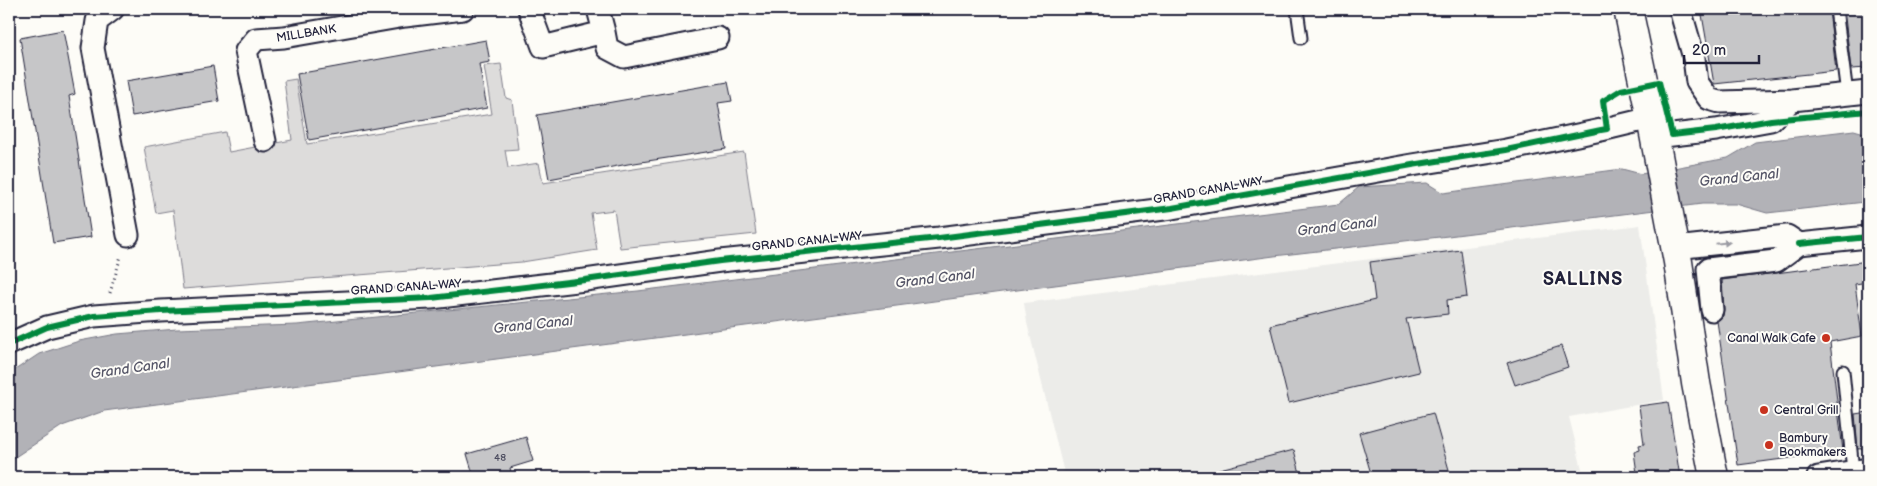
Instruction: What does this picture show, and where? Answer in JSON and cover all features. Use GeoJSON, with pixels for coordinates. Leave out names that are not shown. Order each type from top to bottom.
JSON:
{"type":"FeatureCollection","features":[{"type":"Feature","properties":{"kind":"street"},"geometry":{"type":"LineString","coordinates":[[113,9],[97,20],[93,48],[128,235]]}},
{"type":"Feature","properties":{"kind":"street","name":"MILLBANK"},"geometry":{"type":"LineString","coordinates":[[265,141],[246,52],[256,39],[284,37],[425,11],[463,9]]}},
{"type":"Feature","properties":{"kind":"street"},"geometry":{"type":"LineString","coordinates":[[529,9],[543,47],[604,32]]}},
{"type":"Feature","properties":{"kind":"street"},"geometry":{"type":"LineString","coordinates":[[598,9],[607,48],[624,57],[718,38]]}},
{"type":"Feature","properties":{"kind":"street"},"geometry":{"type":"LineString","coordinates":[[1628,9],[1675,248],[1696,383],[1714,477]]}},
{"type":"Feature","properties":{"kind":"street"},"geometry":{"type":"LineString","coordinates":[[1680,9],[1694,58],[1697,82],[1709,99],[1719,102],[1792,100],[1868,92]]}},
{"type":"Feature","properties":{"kind":"street","name":"GRAND CANAL WAY"},"geometry":{"type":"LineString","coordinates":[[9,344],[47,327],[94,316],[430,298],[585,280],[720,261],[939,238],[1172,208],[1506,150],[1601,130],[1654,137],[1716,130],[1772,120],[1792,100]]}},
{"type":"Feature","properties":{"kind":"street"},"geometry":{"type":"LineString","coordinates":[[1675,248],[1787,236],[1799,244]]}},
{"type":"Feature","properties":{"kind":"street"},"geometry":{"type":"LineString","coordinates":[[1712,310],[1708,269],[1776,262],[1799,244],[1868,237]]}},
{"type":"Feature","properties":{"kind":"street"},"geometry":{"type":"LineString","coordinates":[[1818,477],[1863,472]]}},
{"type":"Feature","properties":{"kind":"lane"},"geometry":{"type":"LineString","coordinates":[[1297,9],[1301,38]]}},
{"type":"Feature","properties":{"kind":"lane"},"geometry":{"type":"LineString","coordinates":[[1836,9],[1847,94]]}},
{"type":"Feature","properties":{"kind":"lane"},"geometry":{"type":"LineString","coordinates":[[1843,371],[1863,472]]}},
{"type":"Feature","properties":{"kind":"path"},"geometry":{"type":"LineString","coordinates":[[119,314],[110,294],[128,235]]}},
{"type":"Feature","properties":{"kind":"shaded area"},"geometry":{"type":"Polygon","coordinates":[[[501,64],[506,98],[512,100],[518,149],[505,150],[508,168],[539,163],[543,183],[744,152],[756,234],[620,248],[614,210],[591,213],[597,250],[522,262],[183,289],[173,210],[156,213],[144,147],[225,132],[229,152],[292,140],[284,81],[296,79],[307,144],[492,114],[484,66],[501,64]]]}},
{"type":"Feature","properties":{"kind":"shaded area"},"geometry":{"type":"Polygon","coordinates":[[[1640,225],[1664,400],[1569,417],[1584,477],[1065,477],[1027,323],[1024,303],[1640,225]]]}},
{"type":"Feature","properties":{"kind":"water","name":"Grand Canal"},"geometry":{"type":"Polygon","coordinates":[[[1854,130],[1868,134],[1868,201],[1865,202],[1767,213],[1736,204],[1702,204],[1274,256],[104,411],[62,426],[9,461],[9,374],[39,354],[79,341],[117,334],[177,329],[297,325],[638,291],[1339,204],[1359,187],[1427,183],[1443,193],[1622,169],[1641,174],[1728,158],[1755,142],[1854,130]]]}},
{"type":"Feature","properties":{"kind":"building"},"geometry":{"type":"Polygon","coordinates":[[[1701,9],[1829,9],[1836,71],[1714,84],[1701,9]]]}},
{"type":"Feature","properties":{"kind":"building"},"geometry":{"type":"Polygon","coordinates":[[[1844,9],[1868,9],[1868,68],[1851,69],[1844,9]]]}},
{"type":"Feature","properties":{"kind":"building"},"geometry":{"type":"Polygon","coordinates":[[[63,30],[75,94],[69,96],[91,237],[53,243],[20,38],[63,30]]]}},
{"type":"Feature","properties":{"kind":"building"},"geometry":{"type":"Polygon","coordinates":[[[486,40],[490,62],[479,64],[487,108],[309,140],[297,74],[486,40]]]}},
{"type":"Feature","properties":{"kind":"building"},"geometry":{"type":"Polygon","coordinates":[[[213,66],[219,101],[132,116],[126,81],[213,66]]]}},
{"type":"Feature","properties":{"kind":"building"},"geometry":{"type":"Polygon","coordinates":[[[728,82],[732,101],[718,103],[726,149],[628,164],[549,179],[537,115],[728,82]]]}},
{"type":"Feature","properties":{"kind":"building"},"geometry":{"type":"Polygon","coordinates":[[[1461,250],[1467,297],[1447,300],[1448,314],[1406,319],[1419,372],[1289,403],[1270,325],[1375,300],[1370,262],[1461,250]]]}},
{"type":"Feature","properties":{"kind":"building"},"geometry":{"type":"Polygon","coordinates":[[[1868,261],[1868,282],[1855,284],[1862,336],[1830,342],[1843,451],[1738,465],[1717,321],[1723,316],[1724,309],[1722,280],[1868,261]]]}},
{"type":"Feature","properties":{"kind":"building"},"geometry":{"type":"Polygon","coordinates":[[[1561,346],[1568,367],[1515,385],[1507,363],[1561,346]]]}},
{"type":"Feature","properties":{"kind":"building"},"geometry":{"type":"Polygon","coordinates":[[[1668,402],[1680,477],[1645,477],[1644,472],[1637,473],[1634,452],[1640,450],[1639,445],[1644,444],[1639,406],[1668,402]]]}},
{"type":"Feature","properties":{"kind":"building"},"geometry":{"type":"Polygon","coordinates":[[[1868,412],[1868,448],[1858,449],[1855,414],[1868,412]]]}},
{"type":"Feature","properties":{"kind":"building"},"geometry":{"type":"Polygon","coordinates":[[[1433,413],[1451,477],[1372,477],[1359,433],[1433,413]]]}},
{"type":"Feature","properties":{"kind":"building"},"geometry":{"type":"Polygon","coordinates":[[[526,437],[533,461],[510,468],[512,477],[474,477],[467,454],[526,437]]]}},
{"type":"Feature","properties":{"kind":"building"},"geometry":{"type":"Polygon","coordinates":[[[1294,450],[1301,477],[1217,477],[1216,470],[1294,450]]]}},
{"type":"Feature","properties":{"kind":"cycle path"},"geometry":{"type":"LineString","coordinates":[[9,344],[47,327],[94,316],[431,298],[585,280],[720,261],[939,238],[1172,208],[1506,150],[1607,129],[1603,101],[1621,90],[1659,82],[1672,135],[1716,130],[1771,120],[1868,111]]}},
{"type":"Feature","properties":{"kind":"cycle path"},"geometry":{"type":"LineString","coordinates":[[1799,244],[1868,237]]}},
{"type":"Feature","properties":{"kind":"place","name":"Canal Walk Cafe"},"geometry":{"type":"Point","coordinates":[1826,338]}},
{"type":"Feature","properties":{"kind":"place","name":"Central Grill"},"geometry":{"type":"Point","coordinates":[1764,410]}},
{"type":"Feature","properties":{"kind":"place","name":"Bambury Bookmakers"},"geometry":{"type":"Point","coordinates":[1769,445]}},
{"type":"Feature","properties":{"kind":"district","name":"SALLINS"},"geometry":{"type":"Point","coordinates":[1583,279]}}]}
